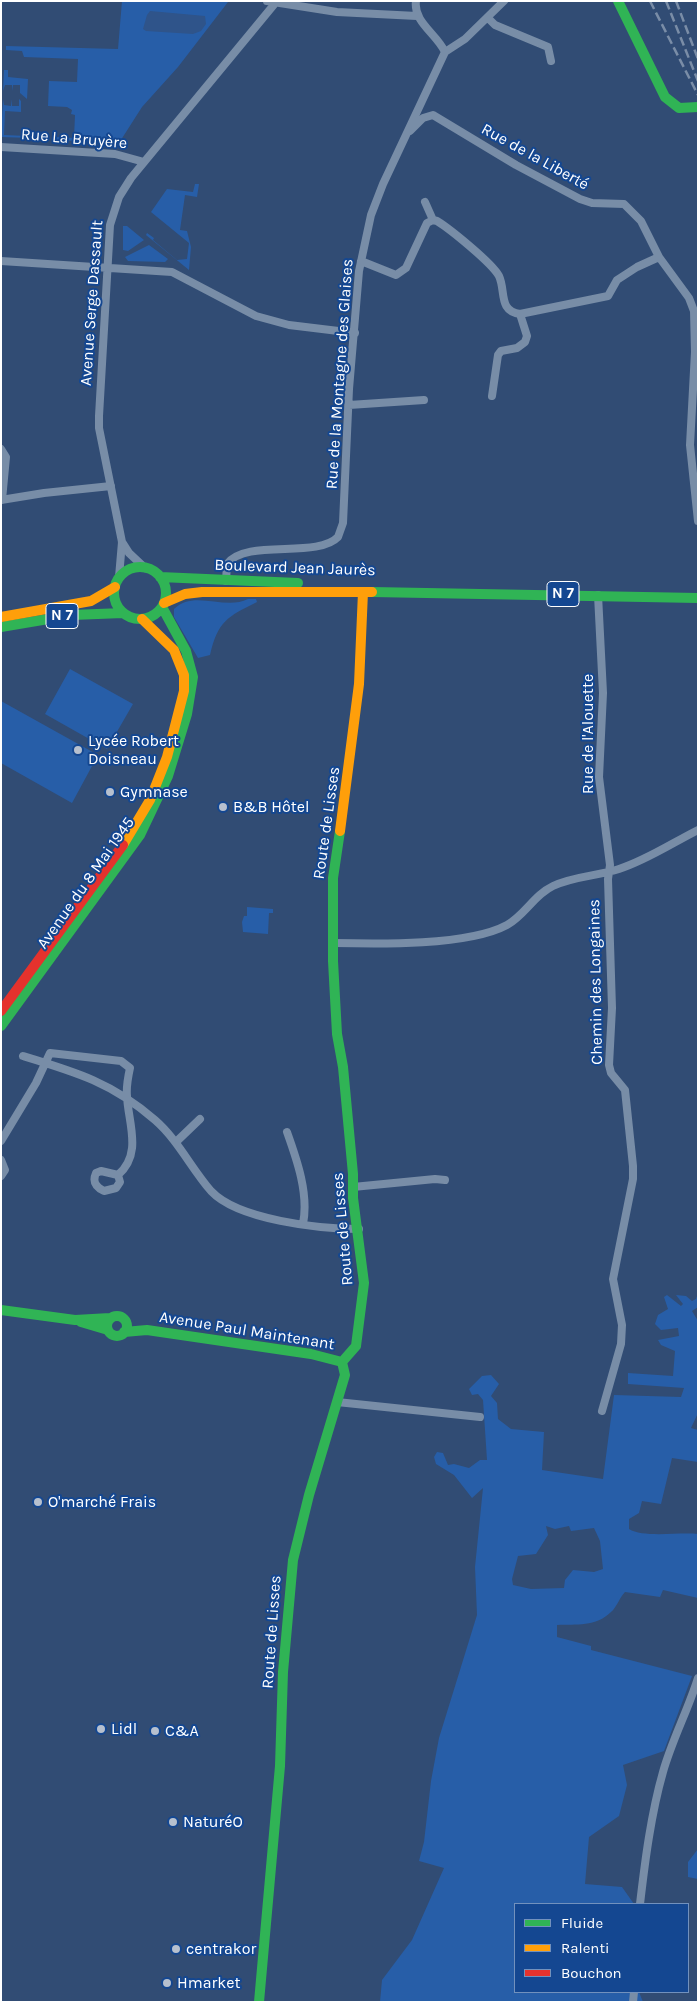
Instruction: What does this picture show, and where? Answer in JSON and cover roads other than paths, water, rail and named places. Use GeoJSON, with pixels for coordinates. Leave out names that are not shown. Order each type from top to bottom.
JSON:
{"type":"FeatureCollection","features":[{"type":"Feature","properties":{"kind":"main road"},"geometry":{"type":"LineString","coordinates":[[618,1],[664,97],[678,108],[696,108]]}},
{"type":"Feature","properties":{"kind":"main road"},"geometry":{"type":"LineString","coordinates":[[145,568],[160,577],[166,592],[163,605],[153,616],[142,619],[131,618],[122,613],[116,604],[117,582],[132,569],[145,568]]}},
{"type":"Feature","properties":{"kind":"main road","name":"Boulevard Jean Jaurès"},"geometry":{"type":"LineString","coordinates":[[160,577],[226,581],[403,586],[429,591]]}},
{"type":"Feature","properties":{"kind":"main road","name":"N 7"},"geometry":{"type":"LineString","coordinates":[[1,617],[91,601],[99,598],[117,582]]}},
{"type":"Feature","properties":{"kind":"main road","name":"Boulevard Jean Jaurès"},"geometry":{"type":"LineString","coordinates":[[163,605],[185,594],[296,590],[429,591],[698,598]]}},
{"type":"Feature","properties":{"kind":"main road","name":"Route de Lisses"},"geometry":{"type":"LineString","coordinates":[[259,2002],[280,1766],[283,1672],[291,1569],[300,1524],[345,1375],[342,1362],[351,1354],[356,1346],[363,1300],[363,1266],[344,1077],[337,1034],[332,878],[359,684],[363,592]]}},
{"type":"Feature","properties":{"kind":"main road","name":"Avenue du 8 Mai 1945"},"geometry":{"type":"LineString","coordinates":[[1,1026],[128,852],[150,818],[168,780],[180,742],[192,691],[193,675],[187,654],[163,605]]}},
{"type":"Feature","properties":{"kind":"main road","name":"N 7"},"geometry":{"type":"LineString","coordinates":[[1,628],[75,614],[122,613]]}},
{"type":"Feature","properties":{"kind":"main road","name":"Avenue du 8 Mai 1945"},"geometry":{"type":"LineString","coordinates":[[1,1011],[121,848],[150,800],[167,757],[184,691],[184,675],[174,650],[142,619]]}},
{"type":"Feature","properties":{"kind":"main road"},"geometry":{"type":"LineString","coordinates":[[1,1310],[75,1320],[108,1330],[117,1336],[125,1327],[119,1316],[75,1320]]}},
{"type":"Feature","properties":{"kind":"main road"},"geometry":{"type":"LineString","coordinates":[[108,1330],[107,1324],[110,1318]]}},
{"type":"Feature","properties":{"kind":"main road","name":"Avenue Paul Maintenant"},"geometry":{"type":"LineString","coordinates":[[125,1327],[311,1354],[342,1362]]}},
{"type":"Feature","properties":{"kind":"street"},"geometry":{"type":"LineString","coordinates":[[267,1],[337,12],[417,16]]}},
{"type":"Feature","properties":{"kind":"street"},"geometry":{"type":"LineString","coordinates":[[416,1],[417,16],[441,44],[445,52],[465,39],[504,1]]}},
{"type":"Feature","properties":{"kind":"street","name":"Avenue Serge Dassault"},"geometry":{"type":"LineString","coordinates":[[117,582],[122,542],[99,422],[110,225],[115,206],[124,187],[277,2]]}},
{"type":"Feature","properties":{"kind":"street"},"geometry":{"type":"LineString","coordinates":[[488,18],[499,26],[548,47]]}},
{"type":"Feature","properties":{"kind":"street"},"geometry":{"type":"LineString","coordinates":[[551,61],[548,47],[553,39]]}},
{"type":"Feature","properties":{"kind":"street","name":"Rue de la Montagne des Glaises"},"geometry":{"type":"LineString","coordinates":[[226,581],[227,564],[230,560],[239,556],[261,551],[327,544],[338,537],[343,523],[349,405],[361,261],[374,204],[445,52]]}},
{"type":"Feature","properties":{"kind":"street","name":"Rue de la Liberté"},"geometry":{"type":"LineString","coordinates":[[406,134],[423,118],[434,115],[516,165],[580,199],[592,203],[624,204],[641,221],[659,257],[689,298],[694,311],[695,352],[690,445],[698,521]]}},
{"type":"Feature","properties":{"kind":"street","name":"Rue La Bruyère"},"geometry":{"type":"LineString","coordinates":[[1,147],[115,154],[144,162]]}},
{"type":"Feature","properties":{"kind":"street"},"geometry":{"type":"LineString","coordinates":[[425,202],[433,220],[441,224],[493,268],[500,279],[505,306],[508,310],[520,314],[608,296],[617,280],[637,267],[659,257]]}},
{"type":"Feature","properties":{"kind":"street"},"geometry":{"type":"LineString","coordinates":[[361,261],[396,275],[406,268],[426,224],[433,220]]}},
{"type":"Feature","properties":{"kind":"street"},"geometry":{"type":"LineString","coordinates":[[1,261],[172,272],[192,280],[256,316],[289,325],[355,333]]}},
{"type":"Feature","properties":{"kind":"street"},"geometry":{"type":"LineString","coordinates":[[492,396],[497,362],[501,351],[522,346],[526,342],[527,336],[520,314]]}},
{"type":"Feature","properties":{"kind":"street"},"geometry":{"type":"LineString","coordinates":[[349,405],[424,400]]}},
{"type":"Feature","properties":{"kind":"street"},"geometry":{"type":"LineString","coordinates":[[1,449],[6,457],[2,500],[44,492],[111,486]]}},
{"type":"Feature","properties":{"kind":"street","name":"Avenue Serge Dassault"},"geometry":{"type":"LineString","coordinates":[[122,542],[129,554],[145,568]]}},
{"type":"Feature","properties":{"kind":"street","name":"Rue de l'Alouette"},"geometry":{"type":"LineString","coordinates":[[598,595],[603,693],[599,777],[609,872]]}},
{"type":"Feature","properties":{"kind":"street"},"geometry":{"type":"LineString","coordinates":[[334,943],[398,943],[455,938],[497,930],[513,921],[532,900],[551,886],[564,881],[609,872],[632,864],[698,830]]}},
{"type":"Feature","properties":{"kind":"street","name":"Chemin des Longaines"},"geometry":{"type":"LineString","coordinates":[[602,1411],[621,1344],[622,1325],[613,1279],[633,1172],[625,1090],[611,1073],[610,1065],[612,1008],[609,872]]}},
{"type":"Feature","properties":{"kind":"street"},"geometry":{"type":"LineString","coordinates":[[1,1141],[36,1083],[50,1053],[125,1062],[130,1068],[127,1098],[133,1136],[132,1150],[125,1169],[118,1175]]}},
{"type":"Feature","properties":{"kind":"street"},"geometry":{"type":"LineString","coordinates":[[23,1056],[93,1078],[127,1098],[155,1119],[176,1142],[202,1180],[224,1202],[252,1214],[324,1228],[359,1229]]}},
{"type":"Feature","properties":{"kind":"street"},"geometry":{"type":"LineString","coordinates":[[176,1142],[200,1119]]}},
{"type":"Feature","properties":{"kind":"street"},"geometry":{"type":"LineString","coordinates":[[287,1132],[296,1159],[306,1211],[303,1224]]}},
{"type":"Feature","properties":{"kind":"street"},"geometry":{"type":"LineString","coordinates":[[1,1160],[5,1170],[1,1176]]}},
{"type":"Feature","properties":{"kind":"street"},"geometry":{"type":"LineString","coordinates":[[354,1187],[436,1179],[445,1180]]}},
{"type":"Feature","properties":{"kind":"street"},"geometry":{"type":"LineString","coordinates":[[337,1402],[480,1417]]}},
{"type":"Feature","properties":{"kind":"street"},"geometry":{"type":"LineString","coordinates":[[640,1903],[654,1811],[671,1748],[686,1715],[698,1678]]}},
{"type":"Feature","properties":{"kind":"railway"},"geometry":{"type":"LineString","coordinates":[[650,1],[698,95]]}},
{"type":"Feature","properties":{"kind":"railway"},"geometry":{"type":"LineString","coordinates":[[666,1],[698,81]]}},
{"type":"Feature","properties":{"kind":"railway"},"geometry":{"type":"LineString","coordinates":[[676,1],[698,59]]}},
{"type":"Feature","properties":{"kind":"place","name":"Lycée Robert Doisneau"},"geometry":{"type":"Point","coordinates":[78,750]}},
{"type":"Feature","properties":{"kind":"place","name":"Gymnase"},"geometry":{"type":"Point","coordinates":[110,792]}},
{"type":"Feature","properties":{"kind":"place","name":"B&B Hôtel"},"geometry":{"type":"Point","coordinates":[223,807]}},
{"type":"Feature","properties":{"kind":"place","name":"O'marché Frais"},"geometry":{"type":"Point","coordinates":[38,1502]}},
{"type":"Feature","properties":{"kind":"place","name":"Lidl"},"geometry":{"type":"Point","coordinates":[101,1729]}},
{"type":"Feature","properties":{"kind":"place","name":"C&A"},"geometry":{"type":"Point","coordinates":[155,1731]}},
{"type":"Feature","properties":{"kind":"place","name":"NaturéO"},"geometry":{"type":"Point","coordinates":[173,1822]}},
{"type":"Feature","properties":{"kind":"place","name":"centrakor"},"geometry":{"type":"Point","coordinates":[176,1949]}},
{"type":"Feature","properties":{"kind":"place","name":"Hmarket"},"geometry":{"type":"Point","coordinates":[167,1983]}}]}
